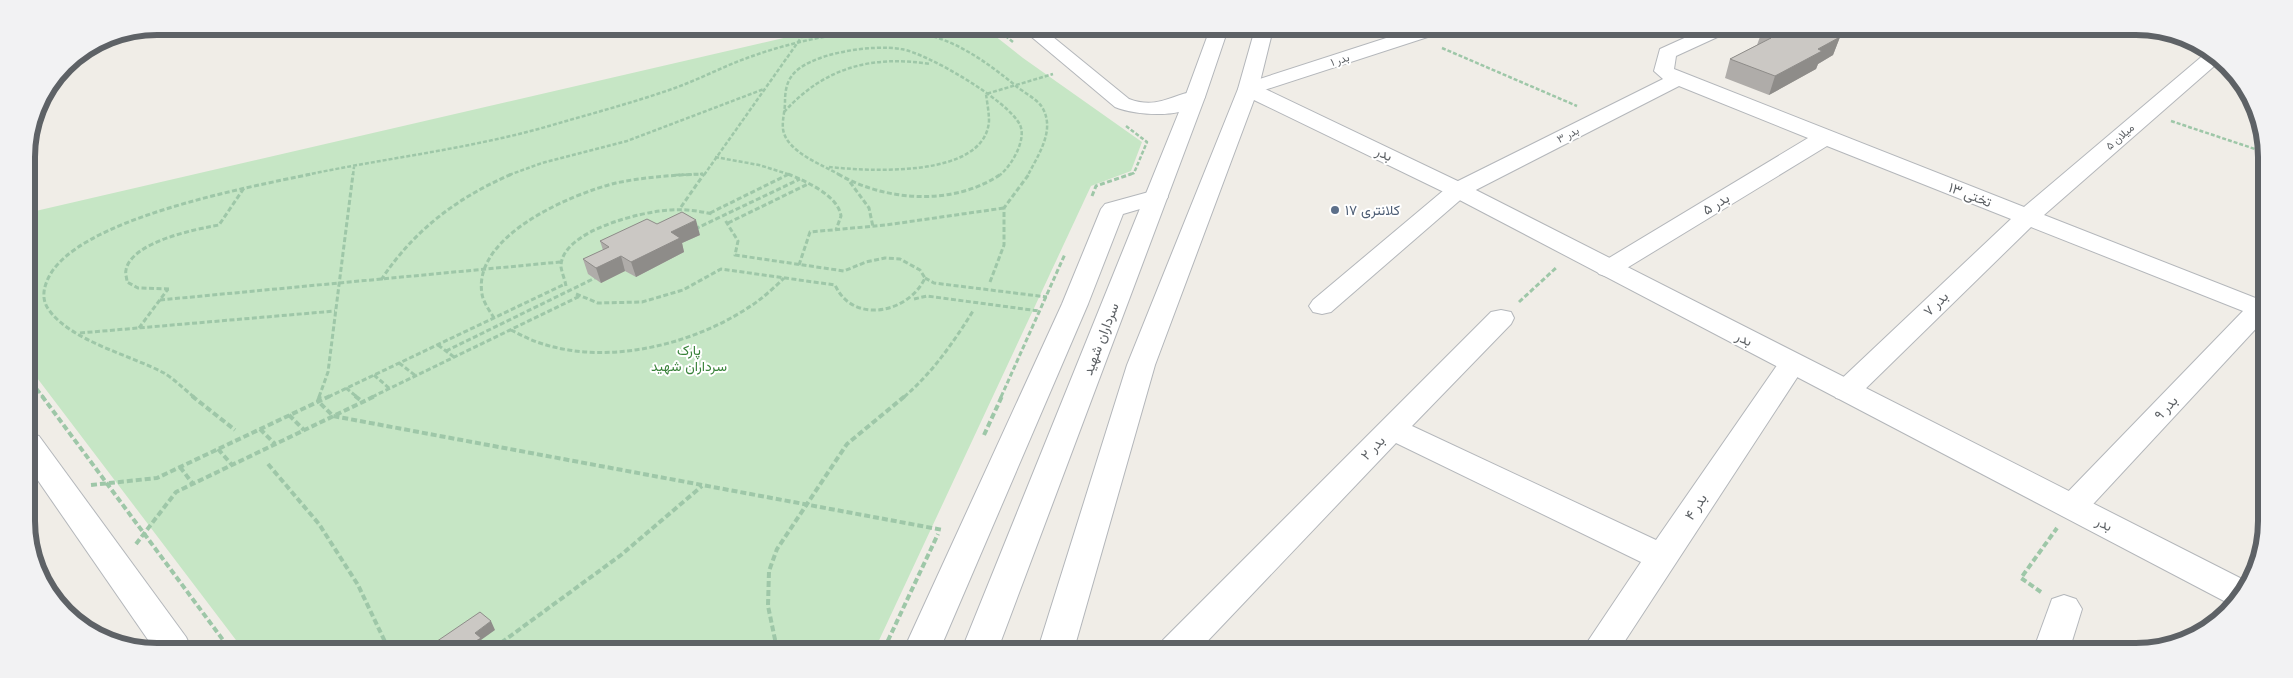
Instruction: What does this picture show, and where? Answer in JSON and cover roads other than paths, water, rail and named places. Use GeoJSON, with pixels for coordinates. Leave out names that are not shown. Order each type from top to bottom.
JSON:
{"type":"FeatureCollection","features":[{"type":"Feature","properties":{"kind":"street"},"geometry":{"type":"LineString","coordinates":[[1039,35],[1122,103],[1134,108],[1152,109],[1174,106],[1195,97]]}},
{"type":"Feature","properties":{"kind":"street","name":"سرداران شهید"},"geometry":{"type":"LineString","coordinates":[[982,643],[1195,97],[1217,35]]}},
{"type":"Feature","properties":{"kind":"street"},"geometry":{"type":"LineString","coordinates":[[1058,643],[1141,366],[1248,89],[1262,35]]}},
{"type":"Feature","properties":{"kind":"street","name":"بدر ۱"},"geometry":{"type":"LineString","coordinates":[[1248,89],[1417,35]]}},
{"type":"Feature","properties":{"kind":"street"},"geometry":{"type":"LineString","coordinates":[[1678,80],[1664,71],[1666,53],[1698,35]]}},
{"type":"Feature","properties":{"kind":"street","name":"میلان ۵"},"geometry":{"type":"LineString","coordinates":[[2027,217],[2209,59]]}},
{"type":"Feature","properties":{"kind":"street","name":"بدر ۳"},"geometry":{"type":"LineString","coordinates":[[1322,306],[1458,190],[1678,80]]}},
{"type":"Feature","properties":{"kind":"street","name":"تختی ۱۳"},"geometry":{"type":"LineString","coordinates":[[1678,80],[2258,306]]}},
{"type":"Feature","properties":{"kind":"street","name":"بدر"},"geometry":{"type":"LineString","coordinates":[[1248,89],[1458,190],[1574,252],[2236,592]]}},
{"type":"Feature","properties":{"kind":"street","name":"بدر ۵"},"geometry":{"type":"LineString","coordinates":[[1608,269],[1824,138]]}},
{"type":"Feature","properties":{"kind":"street"},"geometry":{"type":"LineString","coordinates":[[925,643],[1073,308],[1112,209],[1156,197]]}},
{"type":"Feature","properties":{"kind":"street","name":"بدر ۷"},"geometry":{"type":"LineString","coordinates":[[1846,391],[2027,217]]}},
{"type":"Feature","properties":{"kind":"street","name":"بدر ۹"},"geometry":{"type":"LineString","coordinates":[[2072,507],[2258,312]]}},
{"type":"Feature","properties":{"kind":"street","name":"بدر ۲"},"geometry":{"type":"LineString","coordinates":[[1183,643],[1501,318]]}},
{"type":"Feature","properties":{"kind":"street","name":"بدر ۴"},"geometry":{"type":"LineString","coordinates":[[1605,643],[1792,364]]}},
{"type":"Feature","properties":{"kind":"street"},"geometry":{"type":"LineString","coordinates":[[1392,429],[1662,557]]}},
{"type":"Feature","properties":{"kind":"street"},"geometry":{"type":"LineString","coordinates":[[35,453],[169,643]]}},
{"type":"Feature","properties":{"kind":"street"},"geometry":{"type":"LineString","coordinates":[[2053,643],[2064,609]]}},
{"type":"Feature","properties":{"kind":"place","name":"کلانتری ۱۷"},"geometry":{"type":"Point","coordinates":[1335,210]}},
{"type":"Feature","properties":{"kind":"park label","name":"پارک سرداران شهید"},"geometry":{"type":"Point","coordinates":[689,358]}}]}
